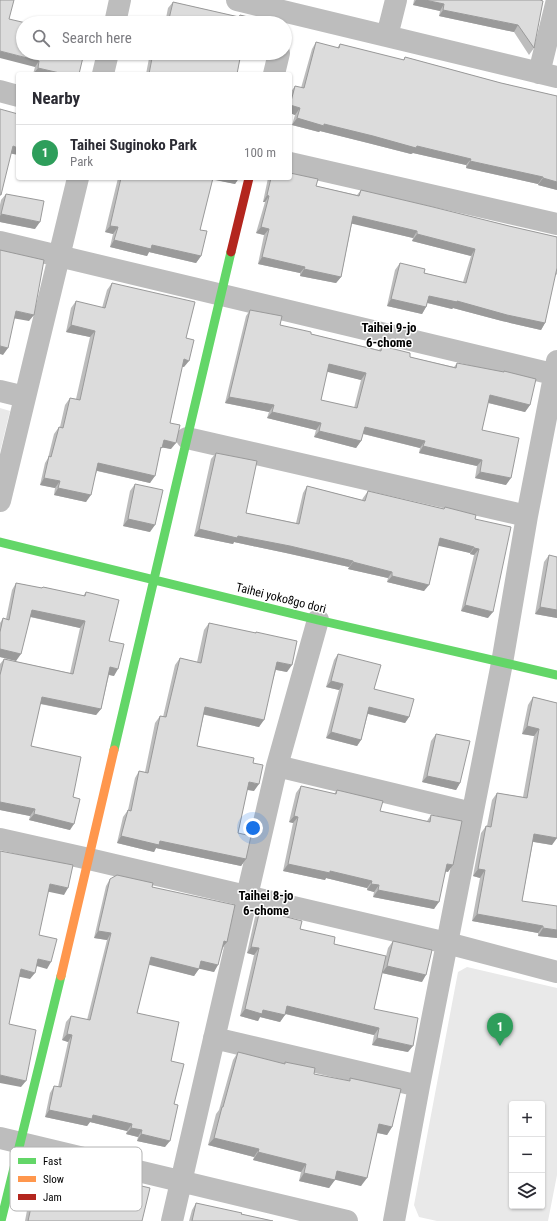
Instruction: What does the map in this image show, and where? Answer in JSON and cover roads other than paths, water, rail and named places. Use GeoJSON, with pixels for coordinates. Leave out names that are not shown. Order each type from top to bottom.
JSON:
{"type":"FeatureCollection","features":[{"type":"Feature","properties":{"kind":"street"},"geometry":{"type":"LineString","coordinates":[[117,16],[120,0]]}},
{"type":"Feature","properties":{"kind":"street"},"geometry":{"type":"LineString","coordinates":[[237,0],[279,16]]}},
{"type":"Feature","properties":{"kind":"street"},"geometry":{"type":"LineString","coordinates":[[387,36],[396,0]]}},
{"type":"Feature","properties":{"kind":"street"},"geometry":{"type":"LineString","coordinates":[[292,20],[387,36],[548,75],[557,0]]}},
{"type":"Feature","properties":{"kind":"street"},"geometry":{"type":"LineString","coordinates":[[103,72],[106,60]]}},
{"type":"Feature","properties":{"kind":"street"},"geometry":{"type":"LineString","coordinates":[[274,72],[277,60]]}},
{"type":"Feature","properties":{"kind":"street"},"geometry":{"type":"LineString","coordinates":[[0,91],[16,95]]}},
{"type":"Feature","properties":{"kind":"street"},"geometry":{"type":"LineString","coordinates":[[292,162],[557,224]]}},
{"type":"Feature","properties":{"kind":"street"},"geometry":{"type":"LineString","coordinates":[[0,501],[78,180]]}},
{"type":"Feature","properties":{"kind":"street"},"geometry":{"type":"LineString","coordinates":[[20,1147],[249,180]]}},
{"type":"Feature","properties":{"kind":"street"},"geometry":{"type":"LineString","coordinates":[[0,242],[221,295],[556,370],[527,516],[502,663],[394,1221]]}},
{"type":"Feature","properties":{"kind":"street"},"geometry":{"type":"LineString","coordinates":[[0,391],[25,397]]}},
{"type":"Feature","properties":{"kind":"street"},"geometry":{"type":"LineString","coordinates":[[187,438],[527,516]]}},
{"type":"Feature","properties":{"kind":"street","name":"Taihei yoko8go dori"},"geometry":{"type":"LineString","coordinates":[[0,542],[318,620],[557,676]]}},
{"type":"Feature","properties":{"kind":"street"},"geometry":{"type":"LineString","coordinates":[[172,1221],[277,766],[318,620]]}},
{"type":"Feature","properties":{"kind":"street"},"geometry":{"type":"LineString","coordinates":[[277,766],[472,813]]}},
{"type":"Feature","properties":{"kind":"street"},"geometry":{"type":"LineString","coordinates":[[0,839],[447,943],[557,972]]}},
{"type":"Feature","properties":{"kind":"street"},"geometry":{"type":"LineString","coordinates":[[214,1038],[419,1086]]}},
{"type":"Feature","properties":{"kind":"street"},"geometry":{"type":"LineString","coordinates":[[0,1138],[38,1147]]}},
{"type":"Feature","properties":{"kind":"street"},"geometry":{"type":"LineString","coordinates":[[142,1172],[347,1221]]}},
{"type":"Feature","properties":{"kind":"street"},"geometry":{"type":"LineString","coordinates":[[1,1221],[10,1186]]}},
{"type":"Feature","properties":{"kind":"place","name":"Taihei Suginoko Park"},"geometry":{"type":"Point","coordinates":[500,1046]}},
{"type":"Feature","properties":{"kind":"district","name":"Taihei 9-jo 6-chome"},"geometry":{"type":"Point","coordinates":[389,334]}},
{"type":"Feature","properties":{"kind":"district","name":"Taihei 8-jo 6-chome"},"geometry":{"type":"Point","coordinates":[266,902]}}]}
